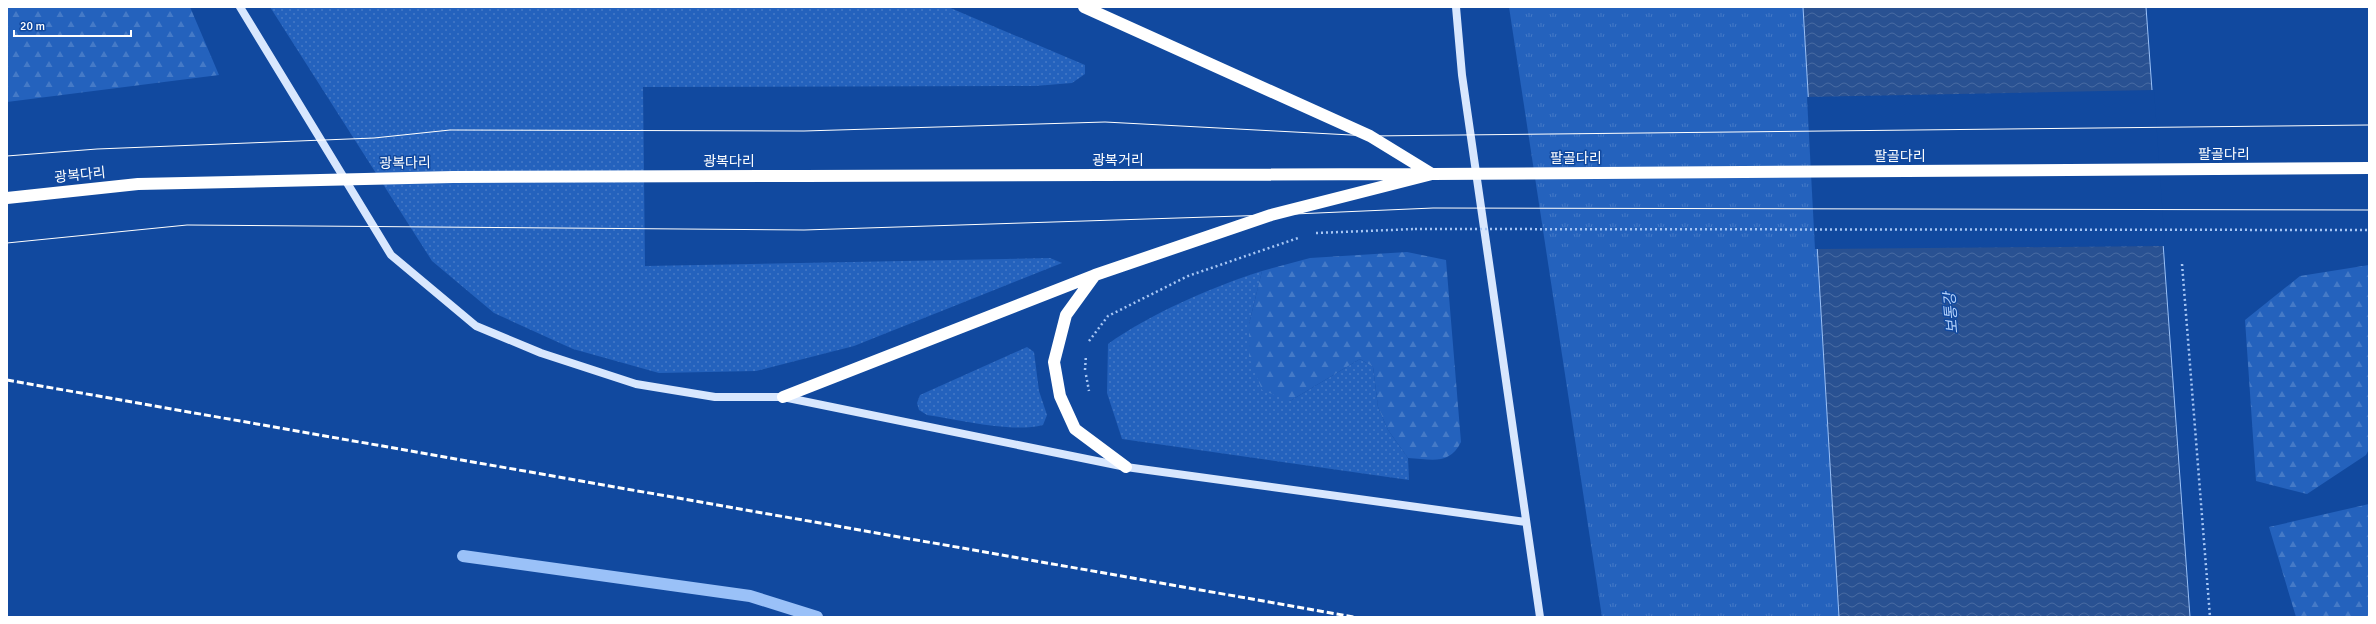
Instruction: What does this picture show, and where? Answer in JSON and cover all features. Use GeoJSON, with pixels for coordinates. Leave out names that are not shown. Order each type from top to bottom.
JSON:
{"type":"FeatureCollection","features":[{"type":"Feature","properties":{"kind":"highway"},"geometry":{"type":"LineString","coordinates":[[1084,7],[1370,136],[1432,174]]}},
{"type":"Feature","properties":{"kind":"highway","name":"팔골다리"},"geometry":{"type":"LineString","coordinates":[[1432,174],[2369,168]]}},
{"type":"Feature","properties":{"kind":"highway"},"geometry":{"type":"LineString","coordinates":[[783,397],[1095,275],[1271,215],[1432,174]]}},
{"type":"Feature","properties":{"kind":"highway","name":"광복거리"},"geometry":{"type":"LineString","coordinates":[[804,176],[1432,174]]}},
{"type":"Feature","properties":{"kind":"highway","name":"광복다리"},"geometry":{"type":"LineString","coordinates":[[7,198],[138,184],[453,177],[804,176]]}},
{"type":"Feature","properties":{"kind":"highway"},"geometry":{"type":"LineString","coordinates":[[1095,275],[1066,315],[1054,362],[1055,369],[1060,396],[1075,429],[1126,468]]}},
{"type":"Feature","properties":{"kind":"main road"},"geometry":{"type":"LineString","coordinates":[[240,7],[391,255],[476,326],[541,353],[636,384],[715,397],[783,397],[1126,468],[1526,522]]}},
{"type":"Feature","properties":{"kind":"main road"},"geometry":{"type":"LineString","coordinates":[[1456,7],[1462,75],[1540,617]]}},
{"type":"Feature","properties":{"kind":"path"},"geometry":{"type":"LineString","coordinates":[[1312,233],[1415,229],[2369,230]]}},
{"type":"Feature","properties":{"kind":"path"},"geometry":{"type":"LineString","coordinates":[[1086,344],[1108,316],[1188,276],[1304,236]]}},
{"type":"Feature","properties":{"kind":"path"},"geometry":{"type":"LineString","coordinates":[[2182,264],[2210,617]]}},
{"type":"Feature","properties":{"kind":"path"},"geometry":{"type":"LineString","coordinates":[[1086,351],[1085,370],[1089,391]]}},
{"type":"Feature","properties":{"kind":"green space"},"geometry":{"type":"Polygon","coordinates":[[[7,7],[190,7],[219,75],[7,102],[7,7]]]}},
{"type":"Feature","properties":{"kind":"green space"},"geometry":{"type":"Polygon","coordinates":[[[270,7],[948,7],[1085,65],[1085,74],[1072,83],[1035,86],[643,87],[645,266],[1050,258],[1062,263],[854,346],[756,371],[659,373],[573,349],[494,313],[432,261],[270,7]]]}},
{"type":"Feature","properties":{"kind":"green space"},"geometry":{"type":"Polygon","coordinates":[[[1509,7],[1803,7],[1839,617],[1602,617],[1509,7]]]}},
{"type":"Feature","properties":{"kind":"green space"},"geometry":{"type":"Polygon","coordinates":[[[1407,252],[1446,260],[1461,442],[1451,455],[1445,458],[1432,460],[1408,458],[1388,430],[1378,407],[1373,367],[1360,359],[1290,401],[1262,390],[1249,357],[1249,324],[1262,271],[1310,258],[1407,252]]]}},
{"type":"Feature","properties":{"kind":"green space"},"geometry":{"type":"Polygon","coordinates":[[[2369,265],[2369,449],[2366,455],[2307,494],[2256,481],[2245,320],[2300,276],[2369,265]]]}},
{"type":"Feature","properties":{"kind":"green space"},"geometry":{"type":"Polygon","coordinates":[[[1262,271],[1249,324],[1249,357],[1290,401],[1360,359],[1373,367],[1378,407],[1388,430],[1408,458],[1409,480],[1122,439],[1107,393],[1108,344],[1142,322],[1182,302],[1243,277],[1262,271]]]}},
{"type":"Feature","properties":{"kind":"green space"},"geometry":{"type":"Polygon","coordinates":[[[1027,347],[1034,352],[1039,391],[1047,415],[1043,425],[1016,428],[1001,427],[927,415],[919,410],[917,403],[920,395],[1027,347]]]}},
{"type":"Feature","properties":{"kind":"green space"},"geometry":{"type":"Polygon","coordinates":[[[2369,504],[2369,617],[2296,617],[2269,527],[2369,504]]]}},
{"type":"Feature","properties":{"kind":"water","name":"보통강"},"geometry":{"type":"Polygon","coordinates":[[[1803,7],[2146,7],[2190,617],[1839,617],[1803,7]]]}},
{"type":"Feature","properties":{"kind":"pier"},"geometry":{"type":"Polygon","coordinates":[[[2154,90],[2165,246],[1815,249],[1807,97],[2154,90]]]}},
{"type":"Feature","properties":{"kind":"waterway"},"geometry":{"type":"LineString","coordinates":[[463,556],[750,596],[817,617]]}},
{"type":"Feature","properties":{"kind":"tram line"},"geometry":{"type":"LineString","coordinates":[[7,156],[97,149],[374,138],[450,130],[804,131],[1105,122],[1370,136],[2369,125]]}},
{"type":"Feature","properties":{"kind":"tram line"},"geometry":{"type":"LineString","coordinates":[[7,243],[187,225],[804,230],[1271,215],[1433,208],[2369,210]]}},
{"type":"Feature","properties":{"kind":"railway"},"geometry":{"type":"LineString","coordinates":[[7,380],[1354,617]]}}]}
